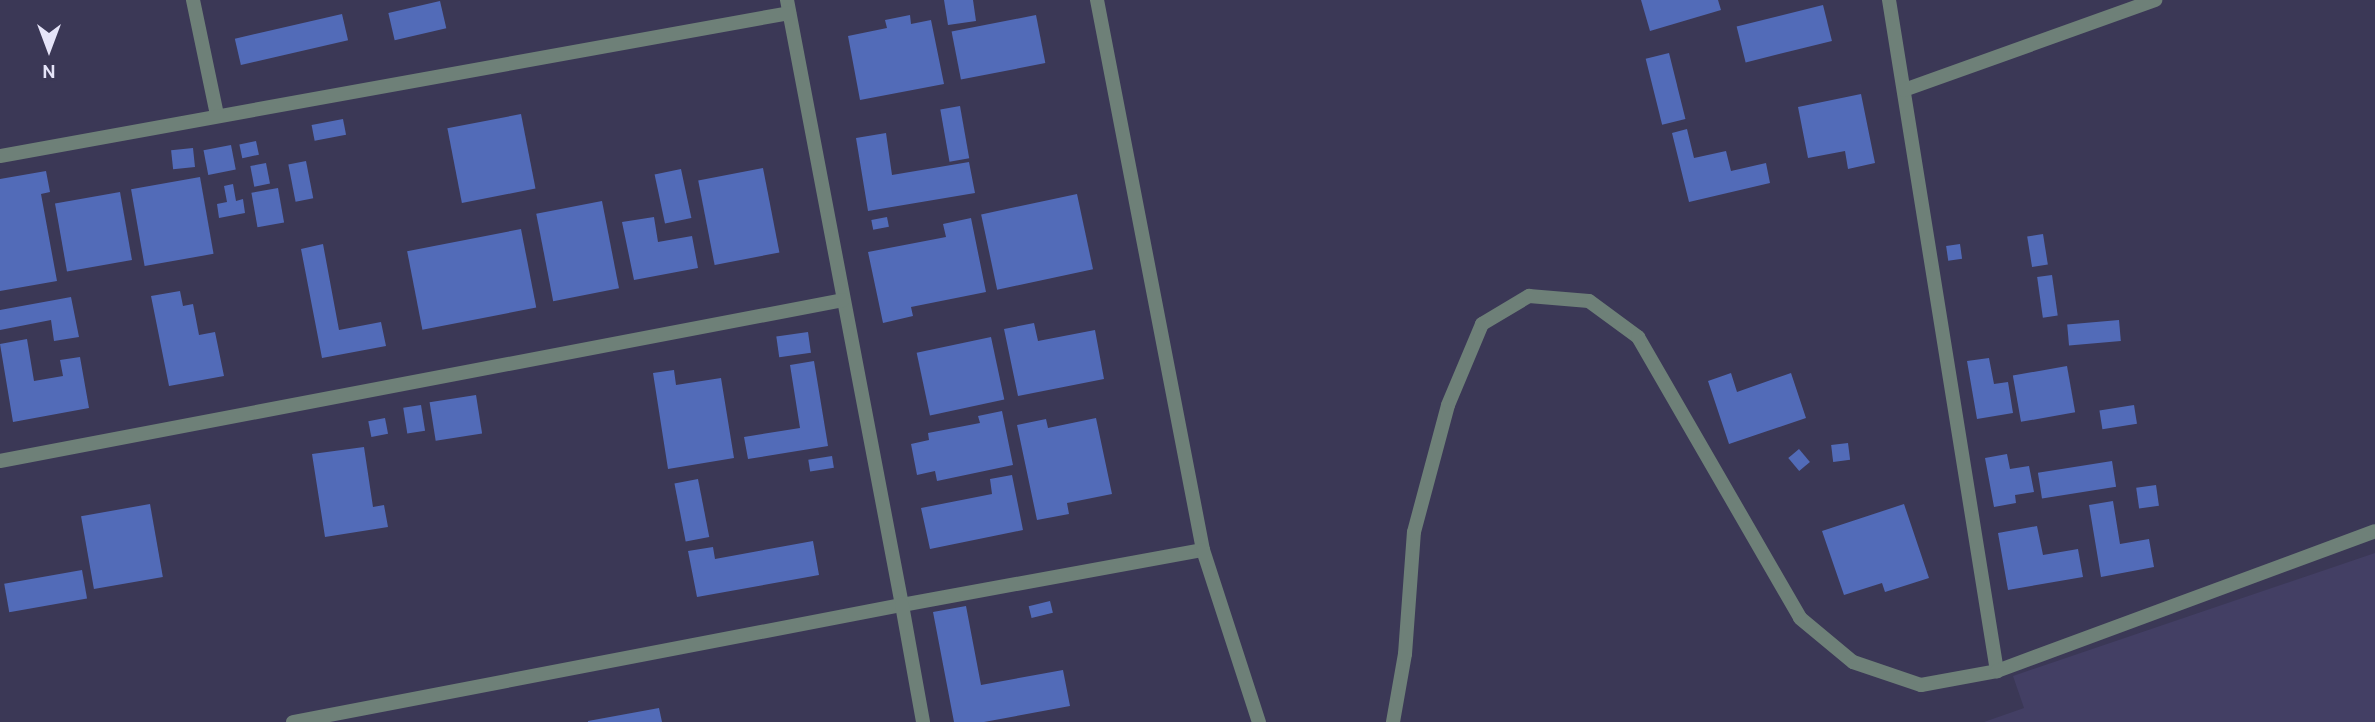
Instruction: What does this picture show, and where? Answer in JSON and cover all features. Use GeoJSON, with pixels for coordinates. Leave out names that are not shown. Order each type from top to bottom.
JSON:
{"type":"FeatureCollection","features":[{"type":"Feature","properties":{"kind":"street"},"geometry":{"type":"LineString","coordinates":[[193,0],[216,115]]}},
{"type":"Feature","properties":{"kind":"street"},"geometry":{"type":"LineString","coordinates":[[1097,0],[1203,550],[1259,722]]}},
{"type":"Feature","properties":{"kind":"street"},"geometry":{"type":"LineString","coordinates":[[1889,0],[1997,671]]}},
{"type":"Feature","properties":{"kind":"street"},"geometry":{"type":"LineString","coordinates":[[1903,90],[2155,0]]}},
{"type":"Feature","properties":{"kind":"street"},"geometry":{"type":"LineString","coordinates":[[0,156],[788,6],[923,722]]}},
{"type":"Feature","properties":{"kind":"street"},"geometry":{"type":"LineString","coordinates":[[1394,722],[1405,654],[1414,532],[1448,405],[1482,324],[1529,296],[1589,301],[1638,337],[1800,618],[1853,662],[1921,685],[1997,671],[2375,531]]}},
{"type":"Feature","properties":{"kind":"street"},"geometry":{"type":"LineString","coordinates":[[0,461],[844,300]]}},
{"type":"Feature","properties":{"kind":"street"},"geometry":{"type":"LineString","coordinates":[[293,722],[1203,550]]}},
{"type":"Feature","properties":{"kind":"shaded area"},"geometry":{"type":"Polygon","coordinates":[[[2375,553],[2375,722],[1984,722],[2024,708],[2013,676],[2375,553]]]}},
{"type":"Feature","properties":{"kind":"building"},"geometry":{"type":"Polygon","coordinates":[[[944,0],[973,0],[976,21],[948,25],[944,0]]]}},
{"type":"Feature","properties":{"kind":"building"},"geometry":{"type":"Polygon","coordinates":[[[1641,0],[1718,0],[1721,10],[1650,31],[1641,0]]]}},
{"type":"Feature","properties":{"kind":"building"},"geometry":{"type":"Polygon","coordinates":[[[440,1],[446,28],[395,40],[388,13],[440,1]]]}},
{"type":"Feature","properties":{"kind":"building"},"geometry":{"type":"Polygon","coordinates":[[[1823,5],[1832,41],[1746,62],[1737,27],[1823,5]]]}},
{"type":"Feature","properties":{"kind":"building"},"geometry":{"type":"Polygon","coordinates":[[[342,14],[348,40],[241,65],[235,39],[342,14]]]}},
{"type":"Feature","properties":{"kind":"building"},"geometry":{"type":"Polygon","coordinates":[[[910,15],[911,24],[931,20],[944,84],[860,100],[848,36],[887,28],[885,20],[910,15]]]}},
{"type":"Feature","properties":{"kind":"building"},"geometry":{"type":"Polygon","coordinates":[[[1036,15],[1045,63],[961,80],[952,31],[1036,15]]]}},
{"type":"Feature","properties":{"kind":"building"},"geometry":{"type":"Polygon","coordinates":[[[1669,53],[1685,119],[1662,125],[1646,59],[1669,53]]]}},
{"type":"Feature","properties":{"kind":"building"},"geometry":{"type":"Polygon","coordinates":[[[1861,94],[1875,163],[1848,169],[1845,151],[1808,158],[1798,107],[1861,94]]]}},
{"type":"Feature","properties":{"kind":"building"},"geometry":{"type":"Polygon","coordinates":[[[960,106],[969,158],[950,162],[940,109],[960,106]]]}},
{"type":"Feature","properties":{"kind":"building"},"geometry":{"type":"Polygon","coordinates":[[[521,114],[536,189],[462,203],[447,128],[521,114]]]}},
{"type":"Feature","properties":{"kind":"building"},"geometry":{"type":"Polygon","coordinates":[[[343,119],[346,135],[315,141],[312,125],[343,119]]]}},
{"type":"Feature","properties":{"kind":"building"},"geometry":{"type":"Polygon","coordinates":[[[1687,129],[1694,158],[1726,151],[1731,171],[1766,163],[1770,183],[1689,202],[1672,133],[1687,129]]]}},
{"type":"Feature","properties":{"kind":"building"},"geometry":{"type":"Polygon","coordinates":[[[886,133],[892,175],[969,162],[975,193],[868,211],[856,138],[886,133]]]}},
{"type":"Feature","properties":{"kind":"building"},"geometry":{"type":"Polygon","coordinates":[[[256,141],[259,155],[242,158],[239,145],[256,141]]]}},
{"type":"Feature","properties":{"kind":"building"},"geometry":{"type":"Polygon","coordinates":[[[231,145],[236,170],[208,175],[204,150],[231,145]]]}},
{"type":"Feature","properties":{"kind":"building"},"geometry":{"type":"Polygon","coordinates":[[[193,148],[195,167],[173,169],[171,150],[193,148]]]}},
{"type":"Feature","properties":{"kind":"building"},"geometry":{"type":"Polygon","coordinates":[[[306,161],[313,198],[296,202],[288,164],[306,161]]]}},
{"type":"Feature","properties":{"kind":"building"},"geometry":{"type":"Polygon","coordinates":[[[266,163],[270,184],[254,187],[250,166],[266,163]]]}},
{"type":"Feature","properties":{"kind":"building"},"geometry":{"type":"Polygon","coordinates":[[[763,168],[779,252],[715,265],[698,181],[763,168]]]}},
{"type":"Feature","properties":{"kind":"building"},"geometry":{"type":"Polygon","coordinates":[[[681,169],[691,218],[665,224],[655,175],[681,169]]]}},
{"type":"Feature","properties":{"kind":"building"},"geometry":{"type":"Polygon","coordinates":[[[46,171],[50,192],[41,194],[57,281],[0,291],[0,179],[46,171]]]}},
{"type":"Feature","properties":{"kind":"building"},"geometry":{"type":"Polygon","coordinates":[[[200,177],[214,254],[145,266],[131,189],[200,177]]]}},
{"type":"Feature","properties":{"kind":"building"},"geometry":{"type":"Polygon","coordinates":[[[233,184],[236,201],[243,199],[245,213],[219,218],[217,204],[227,202],[224,186],[233,184]]]}},
{"type":"Feature","properties":{"kind":"building"},"geometry":{"type":"Polygon","coordinates":[[[278,188],[284,222],[257,227],[251,193],[278,188]]]}},
{"type":"Feature","properties":{"kind":"building"},"geometry":{"type":"Polygon","coordinates":[[[120,192],[132,260],[67,271],[55,203],[120,192]]]}},
{"type":"Feature","properties":{"kind":"building"},"geometry":{"type":"Polygon","coordinates":[[[1077,194],[1093,269],[997,290],[981,214],[1077,194]]]}},
{"type":"Feature","properties":{"kind":"building"},"geometry":{"type":"Polygon","coordinates":[[[602,201],[619,288],[553,301],[536,214],[602,201]]]}},
{"type":"Feature","properties":{"kind":"building"},"geometry":{"type":"Polygon","coordinates":[[[654,217],[658,242],[692,236],[698,268],[634,280],[622,222],[654,217]]]}},
{"type":"Feature","properties":{"kind":"building"},"geometry":{"type":"Polygon","coordinates":[[[887,217],[889,227],[873,230],[871,220],[887,217]]]}},
{"type":"Feature","properties":{"kind":"building"},"geometry":{"type":"Polygon","coordinates":[[[971,218],[986,292],[911,307],[913,316],[883,323],[868,252],[946,237],[943,224],[971,218]]]}},
{"type":"Feature","properties":{"kind":"building"},"geometry":{"type":"Polygon","coordinates":[[[521,229],[536,308],[422,330],[407,251],[521,229]]]}},
{"type":"Feature","properties":{"kind":"building"},"geometry":{"type":"Polygon","coordinates":[[[2043,234],[2048,265],[2032,267],[2027,237],[2043,234]]]}},
{"type":"Feature","properties":{"kind":"building"},"geometry":{"type":"Polygon","coordinates":[[[323,244],[339,330],[381,322],[386,346],[322,358],[301,249],[323,244]]]}},
{"type":"Feature","properties":{"kind":"building"},"geometry":{"type":"Polygon","coordinates":[[[1960,244],[1962,259],[1948,261],[1946,246],[1960,244]]]}},
{"type":"Feature","properties":{"kind":"building"},"geometry":{"type":"Polygon","coordinates":[[[2052,275],[2058,316],[2043,318],[2037,277],[2052,275]]]}},
{"type":"Feature","properties":{"kind":"building"},"geometry":{"type":"Polygon","coordinates":[[[180,291],[183,306],[193,304],[199,335],[215,332],[224,376],[169,386],[151,296],[180,291]]]}},
{"type":"Feature","properties":{"kind":"building"},"geometry":{"type":"Polygon","coordinates":[[[71,297],[79,337],[54,341],[51,320],[0,330],[0,310],[71,297]]]}},
{"type":"Feature","properties":{"kind":"building"},"geometry":{"type":"Polygon","coordinates":[[[2119,320],[2121,341],[2069,345],[2067,325],[2119,320]]]}},
{"type":"Feature","properties":{"kind":"building"},"geometry":{"type":"Polygon","coordinates":[[[1034,323],[1038,341],[1095,330],[1104,379],[1018,396],[1004,329],[1034,323]]]}},
{"type":"Feature","properties":{"kind":"building"},"geometry":{"type":"Polygon","coordinates":[[[808,332],[811,353],[779,357],[776,336],[808,332]]]}},
{"type":"Feature","properties":{"kind":"building"},"geometry":{"type":"Polygon","coordinates":[[[991,337],[1004,400],[930,415],[917,353],[991,337]]]}},
{"type":"Feature","properties":{"kind":"building"},"geometry":{"type":"Polygon","coordinates":[[[27,339],[34,381],[63,376],[60,360],[80,357],[89,408],[13,422],[0,344],[27,339]]]}},
{"type":"Feature","properties":{"kind":"building"},"geometry":{"type":"Polygon","coordinates":[[[1989,358],[1994,384],[2008,382],[2013,413],[1977,419],[1967,361],[1989,358]]]}},
{"type":"Feature","properties":{"kind":"building"},"geometry":{"type":"Polygon","coordinates":[[[814,361],[828,446],[748,459],[744,437],[800,428],[790,365],[814,361]]]}},
{"type":"Feature","properties":{"kind":"building"},"geometry":{"type":"Polygon","coordinates":[[[2067,366],[2075,412],[2021,422],[2013,376],[2067,366]]]}},
{"type":"Feature","properties":{"kind":"building"},"geometry":{"type":"Polygon","coordinates":[[[674,370],[676,385],[721,378],[734,458],[668,469],[653,373],[674,370]]]}},
{"type":"Feature","properties":{"kind":"building"},"geometry":{"type":"Polygon","coordinates":[[[1731,373],[1737,392],[1791,373],[1806,418],[1729,444],[1708,381],[1731,373]]]}},
{"type":"Feature","properties":{"kind":"building"},"geometry":{"type":"Polygon","coordinates":[[[476,395],[482,434],[436,441],[430,402],[476,395]]]}},
{"type":"Feature","properties":{"kind":"building"},"geometry":{"type":"Polygon","coordinates":[[[421,405],[425,431],[407,433],[403,408],[421,405]]]}},
{"type":"Feature","properties":{"kind":"building"},"geometry":{"type":"Polygon","coordinates":[[[2134,405],[2137,424],[2102,429],[2099,410],[2134,405]]]}},
{"type":"Feature","properties":{"kind":"building"},"geometry":{"type":"Polygon","coordinates":[[[1002,411],[1013,465],[937,481],[935,471],[917,475],[911,444],[929,440],[928,433],[980,423],[978,416],[1002,411]]]}},
{"type":"Feature","properties":{"kind":"building"},"geometry":{"type":"Polygon","coordinates":[[[385,418],[388,434],[371,437],[368,421],[385,418]]]}},
{"type":"Feature","properties":{"kind":"building"},"geometry":{"type":"Polygon","coordinates":[[[1096,418],[1112,494],[1067,503],[1069,514],[1037,520],[1017,425],[1046,419],[1048,428],[1096,418]]]}},
{"type":"Feature","properties":{"kind":"building"},"geometry":{"type":"Polygon","coordinates":[[[1848,443],[1850,460],[1833,462],[1831,445],[1848,443]]]}},
{"type":"Feature","properties":{"kind":"building"},"geometry":{"type":"Polygon","coordinates":[[[364,447],[373,507],[384,505],[388,527],[325,537],[312,454],[364,447]]]}},
{"type":"Feature","properties":{"kind":"building"},"geometry":{"type":"Polygon","coordinates":[[[1799,449],[1810,462],[1799,471],[1788,458],[1799,449]]]}},
{"type":"Feature","properties":{"kind":"building"},"geometry":{"type":"Polygon","coordinates":[[[2007,454],[2010,469],[2029,466],[2034,492],[2015,495],[2016,503],[1994,507],[1985,458],[2007,454]]]}},
{"type":"Feature","properties":{"kind":"building"},"geometry":{"type":"Polygon","coordinates":[[[832,456],[834,468],[810,472],[808,460],[832,456]]]}},
{"type":"Feature","properties":{"kind":"building"},"geometry":{"type":"Polygon","coordinates":[[[2112,461],[2116,487],[2042,498],[2038,473],[2112,461]]]}},
{"type":"Feature","properties":{"kind":"building"},"geometry":{"type":"Polygon","coordinates":[[[1012,475],[1023,530],[930,549],[921,508],[992,494],[990,479],[1012,475]]]}},
{"type":"Feature","properties":{"kind":"building"},"geometry":{"type":"Polygon","coordinates":[[[698,479],[709,537],[686,541],[674,484],[698,479]]]}},
{"type":"Feature","properties":{"kind":"building"},"geometry":{"type":"Polygon","coordinates":[[[2156,485],[2159,506],[2139,509],[2136,488],[2156,485]]]}},
{"type":"Feature","properties":{"kind":"building"},"geometry":{"type":"Polygon","coordinates":[[[2113,501],[2120,544],[2149,539],[2154,567],[2101,577],[2089,505],[2113,501]]]}},
{"type":"Feature","properties":{"kind":"building"},"geometry":{"type":"Polygon","coordinates":[[[150,504],[163,577],[94,589],[81,516],[150,504]]]}},
{"type":"Feature","properties":{"kind":"building"},"geometry":{"type":"Polygon","coordinates":[[[1904,504],[1929,578],[1885,592],[1882,583],[1844,595],[1822,531],[1904,504]]]}},
{"type":"Feature","properties":{"kind":"building"},"geometry":{"type":"Polygon","coordinates":[[[2037,526],[2043,555],[2078,549],[2083,577],[2008,590],[1998,533],[2037,526]]]}},
{"type":"Feature","properties":{"kind":"building"},"geometry":{"type":"Polygon","coordinates":[[[813,541],[819,575],[697,597],[688,551],[713,547],[715,559],[813,541]]]}},
{"type":"Feature","properties":{"kind":"building"},"geometry":{"type":"Polygon","coordinates":[[[82,570],[87,599],[9,612],[4,584],[82,570]]]}},
{"type":"Feature","properties":{"kind":"building"},"geometry":{"type":"Polygon","coordinates":[[[1050,601],[1053,613],[1032,618],[1029,606],[1050,601]]]}},
{"type":"Feature","properties":{"kind":"building"},"geometry":{"type":"Polygon","coordinates":[[[966,606],[981,685],[1063,670],[1070,706],[984,722],[954,722],[933,612],[966,606]]]}},
{"type":"Feature","properties":{"kind":"building"},"geometry":{"type":"Polygon","coordinates":[[[659,708],[662,722],[588,722],[588,721],[659,708]]]}}]}
